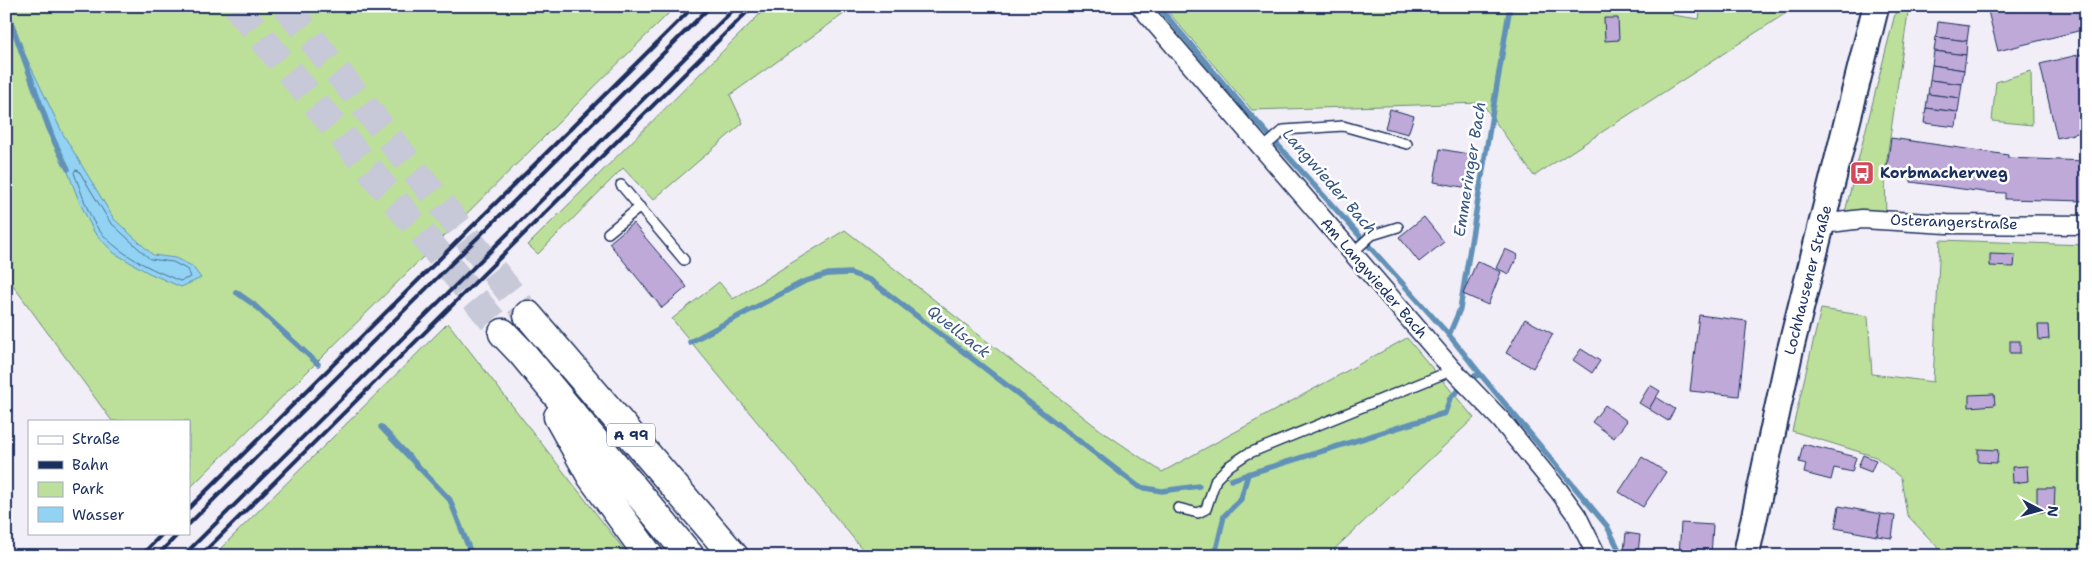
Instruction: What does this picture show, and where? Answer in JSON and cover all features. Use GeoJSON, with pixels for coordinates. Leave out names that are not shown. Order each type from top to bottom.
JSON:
{"type":"FeatureCollection","features":[{"type":"Feature","properties":{"kind":"highway","name":"A 99"},"geometry":{"type":"LineString","coordinates":[[528,315],[734,556]]}},
{"type":"Feature","properties":{"kind":"highway","name":"A 99"},"geometry":{"type":"LineString","coordinates":[[649,556],[591,476],[512,343],[690,556]]}},
{"type":"Feature","properties":{"kind":"main road","name":"Lochhausener Straße"},"geometry":{"type":"LineString","coordinates":[[1746,556],[1786,370],[1876,6]]}},
{"type":"Feature","properties":{"kind":"street","name":"Am Langwieder Bach"},"geometry":{"type":"LineString","coordinates":[[1140,6],[1266,146],[1356,250],[1456,374],[1501,420],[1577,516],[1597,556]]}},
{"type":"Feature","properties":{"kind":"street","name":"Osterangerstraße"},"geometry":{"type":"LineString","coordinates":[[1822,224],[1862,219],[1948,224],[2086,225]]}},
{"type":"Feature","properties":{"kind":"lane"},"geometry":{"type":"LineString","coordinates":[[1266,146],[1284,130],[1343,126],[1407,144]]}},
{"type":"Feature","properties":{"kind":"lane"},"geometry":{"type":"LineString","coordinates":[[621,185],[684,260]]}},
{"type":"Feature","properties":{"kind":"lane"},"geometry":{"type":"LineString","coordinates":[[608,233],[640,207]]}},
{"type":"Feature","properties":{"kind":"lane"},"geometry":{"type":"LineString","coordinates":[[1356,250],[1372,235],[1398,227]]}},
{"type":"Feature","properties":{"kind":"lane"},"geometry":{"type":"LineString","coordinates":[[1178,508],[1198,513],[1206,509],[1216,479],[1228,466],[1247,454],[1456,374]]}},
{"type":"Feature","properties":{"kind":"green space"},"geometry":{"type":"Polygon","coordinates":[[[6,6],[676,6],[190,488],[190,420],[111,420],[12,284],[6,272],[6,6]]]}},
{"type":"Feature","properties":{"kind":"green space"},"geometry":{"type":"Polygon","coordinates":[[[768,6],[855,6],[730,95],[743,123],[653,200],[623,168],[538,254],[528,245],[768,6]]]}},
{"type":"Feature","properties":{"kind":"green space"},"geometry":{"type":"Polygon","coordinates":[[[1163,6],[1674,6],[1672,15],[1699,19],[1701,6],[1797,6],[1534,176],[1482,103],[1252,110],[1163,6]]]}},
{"type":"Feature","properties":{"kind":"green space"},"geometry":{"type":"Polygon","coordinates":[[[1897,6],[1909,6],[1885,172],[1886,218],[1844,216],[1897,6]]]}},
{"type":"Feature","properties":{"kind":"green space"},"geometry":{"type":"Polygon","coordinates":[[[2031,71],[2032,125],[1992,121],[1996,82],[2031,71]]]}},
{"type":"Feature","properties":{"kind":"green space"},"geometry":{"type":"Polygon","coordinates":[[[845,230],[1099,429],[1162,472],[1407,338],[1474,418],[1327,556],[868,556],[672,319],[719,282],[733,299],[845,230]]]}},
{"type":"Feature","properties":{"kind":"green space"},"geometry":{"type":"Polygon","coordinates":[[[1940,240],[2086,245],[2086,556],[1946,556],[1907,515],[1901,478],[1876,457],[1792,431],[1821,309],[1868,316],[1872,374],[1933,382],[1940,240]]]}},
{"type":"Feature","properties":{"kind":"green space"},"geometry":{"type":"Polygon","coordinates":[[[448,323],[629,556],[213,556],[448,323]]]}},
{"type":"Feature","properties":{"kind":"water"},"geometry":{"type":"Polygon","coordinates":[[[18,40],[63,134],[114,219],[153,255],[175,258],[192,266],[201,278],[181,287],[149,273],[114,253],[94,232],[79,201],[18,40]]]}},
{"type":"Feature","properties":{"kind":"building"},"geometry":{"type":"Polygon","coordinates":[[[2008,6],[2080,6],[2086,29],[1998,51],[1988,11],[2008,6]]]}},
{"type":"Feature","properties":{"kind":"building"},"geometry":{"type":"Polygon","coordinates":[[[1604,18],[1618,18],[1619,40],[1605,41],[1604,18]]]}},
{"type":"Feature","properties":{"kind":"building"},"geometry":{"type":"Polygon","coordinates":[[[1938,22],[1969,26],[1967,41],[1936,37],[1938,22]]]}},
{"type":"Feature","properties":{"kind":"building"},"geometry":{"type":"Polygon","coordinates":[[[1936,37],[1967,41],[1966,55],[1934,51],[1936,37]]]}},
{"type":"Feature","properties":{"kind":"building"},"geometry":{"type":"Polygon","coordinates":[[[1934,51],[1966,55],[1964,70],[1932,65],[1934,51]]]}},
{"type":"Feature","properties":{"kind":"building"},"geometry":{"type":"Polygon","coordinates":[[[2086,53],[2086,131],[2057,138],[2040,64],[2086,53]]]}},
{"type":"Feature","properties":{"kind":"building"},"geometry":{"type":"Polygon","coordinates":[[[1932,65],[1964,70],[1962,84],[1930,80],[1932,65]]]}},
{"type":"Feature","properties":{"kind":"building"},"geometry":{"type":"Polygon","coordinates":[[[1930,80],[1962,84],[1960,98],[1928,94],[1930,80]]]}},
{"type":"Feature","properties":{"kind":"building"},"geometry":{"type":"Polygon","coordinates":[[[1928,94],[1960,98],[1958,112],[1926,108],[1928,94]]]}},
{"type":"Feature","properties":{"kind":"building"},"geometry":{"type":"Polygon","coordinates":[[[1926,108],[1958,112],[1956,127],[1924,123],[1926,108]]]}},
{"type":"Feature","properties":{"kind":"building"},"geometry":{"type":"Polygon","coordinates":[[[1390,109],[1414,116],[1408,134],[1385,128],[1390,109]]]}},
{"type":"Feature","properties":{"kind":"building"},"geometry":{"type":"Polygon","coordinates":[[[1891,138],[2008,155],[2008,158],[2086,161],[2086,201],[2005,199],[2005,193],[1911,182],[1911,178],[1886,174],[1891,138]]]}},
{"type":"Feature","properties":{"kind":"building"},"geometry":{"type":"Polygon","coordinates":[[[1440,149],[1474,155],[1468,188],[1434,182],[1440,149]]]}},
{"type":"Feature","properties":{"kind":"building"},"geometry":{"type":"Polygon","coordinates":[[[1424,217],[1444,242],[1419,262],[1399,237],[1424,217]]]}},
{"type":"Feature","properties":{"kind":"building"},"geometry":{"type":"Polygon","coordinates":[[[633,223],[687,287],[662,308],[609,243],[633,223]]]}},
{"type":"Feature","properties":{"kind":"building"},"geometry":{"type":"Polygon","coordinates":[[[1505,249],[1518,255],[1509,274],[1496,268],[1505,249]]]}},
{"type":"Feature","properties":{"kind":"building"},"geometry":{"type":"Polygon","coordinates":[[[1990,254],[2015,255],[2014,267],[1990,266],[1990,254]]]}},
{"type":"Feature","properties":{"kind":"building"},"geometry":{"type":"Polygon","coordinates":[[[1477,261],[1501,272],[1488,305],[1463,294],[1477,261]]]}},
{"type":"Feature","properties":{"kind":"building"},"geometry":{"type":"Polygon","coordinates":[[[1699,315],[1747,321],[1739,396],[1690,391],[1699,315]]]}},
{"type":"Feature","properties":{"kind":"building"},"geometry":{"type":"Polygon","coordinates":[[[1525,319],[1553,334],[1533,368],[1506,353],[1525,319]]]}},
{"type":"Feature","properties":{"kind":"building"},"geometry":{"type":"Polygon","coordinates":[[[2038,325],[2048,325],[2049,339],[2039,340],[2038,325]]]}},
{"type":"Feature","properties":{"kind":"building"},"geometry":{"type":"Polygon","coordinates":[[[2010,341],[2020,341],[2020,353],[2010,353],[2010,341]]]}},
{"type":"Feature","properties":{"kind":"building"},"geometry":{"type":"Polygon","coordinates":[[[1581,349],[1600,361],[1592,373],[1573,360],[1581,349]]]}},
{"type":"Feature","properties":{"kind":"building"},"geometry":{"type":"Polygon","coordinates":[[[1650,385],[1660,391],[1649,409],[1639,403],[1650,385]]]}},
{"type":"Feature","properties":{"kind":"building"},"geometry":{"type":"Polygon","coordinates":[[[1994,394],[1995,405],[1969,407],[1969,395],[1994,394]]]}},
{"type":"Feature","properties":{"kind":"building"},"geometry":{"type":"Polygon","coordinates":[[[1656,397],[1675,409],[1668,421],[1649,409],[1656,397]]]}},
{"type":"Feature","properties":{"kind":"building"},"geometry":{"type":"Polygon","coordinates":[[[1605,405],[1627,421],[1614,438],[1592,422],[1605,405]]]}},
{"type":"Feature","properties":{"kind":"building"},"geometry":{"type":"Polygon","coordinates":[[[1803,444],[1856,457],[1852,472],[1834,468],[1831,480],[1804,473],[1806,464],[1799,462],[1803,444]]]}},
{"type":"Feature","properties":{"kind":"building"},"geometry":{"type":"Polygon","coordinates":[[[1978,449],[1998,450],[1997,463],[1978,462],[1978,449]]]}},
{"type":"Feature","properties":{"kind":"building"},"geometry":{"type":"Polygon","coordinates":[[[1863,455],[1876,460],[1871,472],[1858,467],[1863,455]]]}},
{"type":"Feature","properties":{"kind":"building"},"geometry":{"type":"Polygon","coordinates":[[[1642,457],[1666,472],[1643,507],[1619,492],[1642,457]]]}},
{"type":"Feature","properties":{"kind":"building"},"geometry":{"type":"Polygon","coordinates":[[[2027,466],[2028,481],[2013,483],[2012,467],[2027,466]]]}},
{"type":"Feature","properties":{"kind":"building"},"geometry":{"type":"Polygon","coordinates":[[[2037,488],[2055,488],[2054,512],[2037,512],[2037,488]]]}},
{"type":"Feature","properties":{"kind":"building"},"geometry":{"type":"Polygon","coordinates":[[[1839,506],[1881,514],[1877,536],[1835,528],[1839,506]]]}},
{"type":"Feature","properties":{"kind":"building"},"geometry":{"type":"Polygon","coordinates":[[[1881,514],[1895,516],[1892,538],[1877,536],[1881,514]]]}},
{"type":"Feature","properties":{"kind":"building"},"geometry":{"type":"Polygon","coordinates":[[[1681,523],[1713,525],[1711,556],[1679,556],[1681,523]]]}},
{"type":"Feature","properties":{"kind":"building"},"geometry":{"type":"Polygon","coordinates":[[[1626,533],[1640,535],[1638,553],[1624,551],[1626,533]]]}},
{"type":"Feature","properties":{"kind":"waterway","name":"Langwieder Bach"},"geometry":{"type":"LineString","coordinates":[[1158,6],[1241,104],[1449,335],[1481,375]]}},
{"type":"Feature","properties":{"kind":"waterway","name":"Emmeringer Bach"},"geometry":{"type":"LineString","coordinates":[[1449,335],[1460,309],[1510,6]]}},
{"type":"Feature","properties":{"kind":"waterway","name":"Langwieder Bach"},"geometry":{"type":"LineString","coordinates":[[6,8],[52,137],[68,169]]}},
{"type":"Feature","properties":{"kind":"waterway","name":"Quellsack"},"geometry":{"type":"LineString","coordinates":[[690,342],[803,282],[828,274],[850,273],[870,280],[1139,487],[1162,491],[1199,486]]}},
{"type":"Feature","properties":{"kind":"waterway","name":"Langwieder Bach"},"geometry":{"type":"LineString","coordinates":[[236,292],[253,304],[318,364]]}},
{"type":"Feature","properties":{"kind":"waterway","name":"Langwieder Bach"},"geometry":{"type":"LineString","coordinates":[[1212,556],[1217,546],[1224,516],[1241,499],[1248,474],[1445,413],[1450,398],[1474,376],[1481,375],[1607,526],[1622,556]]}},
{"type":"Feature","properties":{"kind":"waterway","name":"Langwieder Bach"},"geometry":{"type":"LineString","coordinates":[[381,427],[450,500],[472,556]]}},
{"type":"Feature","properties":{"kind":"waterway","name":"Quellsack"},"geometry":{"type":"LineString","coordinates":[[1231,480],[1248,474]]}},
{"type":"Feature","properties":{"kind":"tunnel"},"geometry":{"type":"LineString","coordinates":[[236,6],[503,333]]}},
{"type":"Feature","properties":{"kind":"tunnel"},"geometry":{"type":"LineString","coordinates":[[286,6],[528,315]]}},
{"type":"Feature","properties":{"kind":"railway"},"geometry":{"type":"LineString","coordinates":[[190,507],[694,6]]}},
{"type":"Feature","properties":{"kind":"railway"},"geometry":{"type":"LineString","coordinates":[[190,523],[711,6]]}},
{"type":"Feature","properties":{"kind":"railway"},"geometry":{"type":"LineString","coordinates":[[183,556],[737,6]]}},
{"type":"Feature","properties":{"kind":"railway"},"geometry":{"type":"LineString","coordinates":[[200,556],[753,6]]}},
{"type":"Feature","properties":{"kind":"railway"},"geometry":{"type":"LineString","coordinates":[[141,556],[162,534]]}},
{"type":"Feature","properties":{"kind":"railway"},"geometry":{"type":"LineString","coordinates":[[157,556],[178,534]]}},
{"type":"Feature","properties":{"kind":"place","name":"Korbmacherweg"},"geometry":{"type":"Point","coordinates":[1862,173]}}]}
